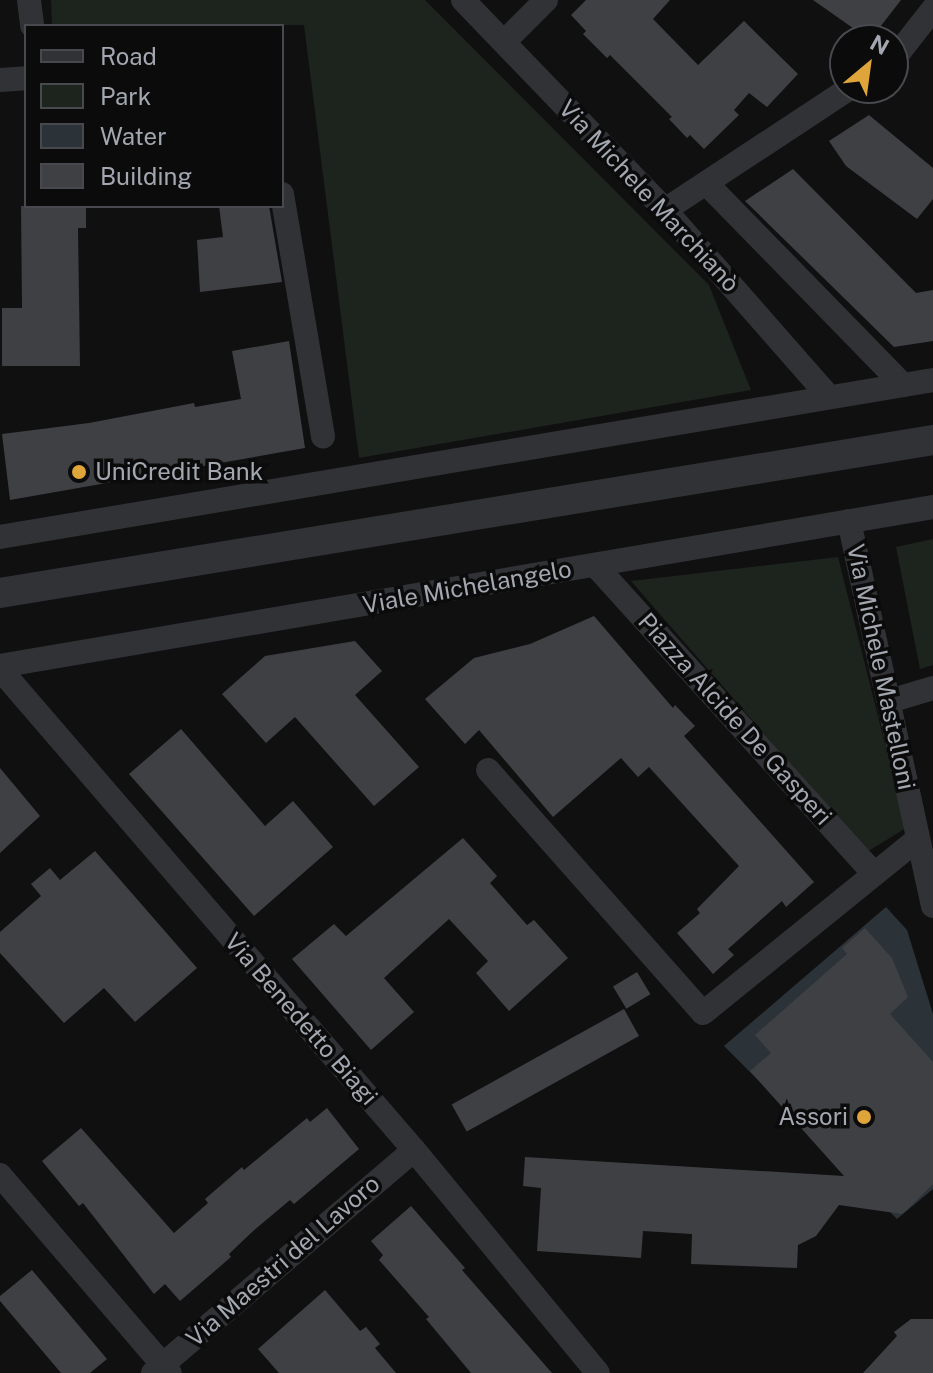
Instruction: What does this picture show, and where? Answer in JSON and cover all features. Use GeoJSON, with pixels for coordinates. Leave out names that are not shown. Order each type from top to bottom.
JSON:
{"type":"FeatureCollection","features":[{"type":"Feature","properties":{"kind":"street"},"geometry":{"type":"LineString","coordinates":[[29,0],[32,24]]}},
{"type":"Feature","properties":{"kind":"street","name":"Via Michele Marchianò"},"geometry":{"type":"LineString","coordinates":[[463,0],[665,210],[829,397]]}},
{"type":"Feature","properties":{"kind":"street"},"geometry":{"type":"LineString","coordinates":[[505,41],[546,0]]}},
{"type":"Feature","properties":{"kind":"street"},"geometry":{"type":"LineString","coordinates":[[909,40],[933,9]]}},
{"type":"Feature","properties":{"kind":"street"},"geometry":{"type":"LineString","coordinates":[[0,80],[24,78]]}},
{"type":"Feature","properties":{"kind":"street"},"geometry":{"type":"LineString","coordinates":[[665,210],[829,102]]}},
{"type":"Feature","properties":{"kind":"street"},"geometry":{"type":"LineString","coordinates":[[706,183],[903,385]]}},
{"type":"Feature","properties":{"kind":"street"},"geometry":{"type":"LineString","coordinates":[[284,206],[323,437]]}},
{"type":"Feature","properties":{"kind":"street"},"geometry":{"type":"LineString","coordinates":[[0,537],[933,380]]}},
{"type":"Feature","properties":{"kind":"street"},"geometry":{"type":"LineString","coordinates":[[0,593],[933,440]]}},
{"type":"Feature","properties":{"kind":"street","name":"Viale Michelangelo"},"geometry":{"type":"LineString","coordinates":[[0,667],[933,507]]}},
{"type":"Feature","properties":{"kind":"street","name":"Via Michele Mastelloni"},"geometry":{"type":"LineString","coordinates":[[849,521],[933,906]]}},
{"type":"Feature","properties":{"kind":"street","name":"Piazza Alcide De Gasperi"},"geometry":{"type":"LineString","coordinates":[[595,565],[874,874]]}},
{"type":"Feature","properties":{"kind":"street","name":"Via Benedetto Biagi"},"geometry":{"type":"LineString","coordinates":[[0,667],[414,1150],[598,1373]]}},
{"type":"Feature","properties":{"kind":"street"},"geometry":{"type":"LineString","coordinates":[[890,701],[933,688]]}},
{"type":"Feature","properties":{"kind":"street"},"geometry":{"type":"LineString","coordinates":[[488,770],[703,1013],[917,840]]}},
{"type":"Feature","properties":{"kind":"street","name":"Via Maestri del Lavoro"},"geometry":{"type":"LineString","coordinates":[[162,1370],[414,1150]]}},
{"type":"Feature","properties":{"kind":"street"},"geometry":{"type":"LineString","coordinates":[[0,1175],[162,1370]]}},
{"type":"Feature","properties":{"kind":"green space"},"geometry":{"type":"Polygon","coordinates":[[[51,0],[425,0],[709,285],[751,390],[359,458],[304,25],[52,24],[51,0]]]}},
{"type":"Feature","properties":{"kind":"green space"},"geometry":{"type":"Polygon","coordinates":[[[933,539],[933,665],[920,669],[896,547],[933,539]]]}},
{"type":"Feature","properties":{"kind":"green space"},"geometry":{"type":"Polygon","coordinates":[[[838,557],[906,828],[867,852],[631,581],[838,557]]]}},
{"type":"Feature","properties":{"kind":"water","name":"Assori"},"geometry":{"type":"Polygon","coordinates":[[[886,907],[907,930],[933,1014],[933,1189],[897,1219],[724,1046],[886,907]]]}},
{"type":"Feature","properties":{"kind":"building"},"geometry":{"type":"Polygon","coordinates":[[[586,0],[670,0],[653,19],[698,65],[744,21],[798,74],[767,107],[749,93],[734,110],[739,115],[704,149],[690,135],[687,138],[669,119],[672,117],[610,55],[607,58],[583,34],[586,31],[571,15],[586,0]]]}},
{"type":"Feature","properties":{"kind":"building"},"geometry":{"type":"Polygon","coordinates":[[[813,0],[901,0],[882,24],[847,24],[813,0]]]}},
{"type":"Feature","properties":{"kind":"building"},"geometry":{"type":"Polygon","coordinates":[[[869,115],[933,168],[933,199],[917,219],[846,166],[829,141],[869,115]]]}},
{"type":"Feature","properties":{"kind":"building"},"geometry":{"type":"Polygon","coordinates":[[[793,169],[916,293],[933,290],[933,341],[894,347],[745,201],[793,169]]]}},
{"type":"Feature","properties":{"kind":"building"},"geometry":{"type":"Polygon","coordinates":[[[21,206],[86,208],[86,228],[78,228],[80,366],[2,366],[2,308],[22,308],[21,206]]]}},
{"type":"Feature","properties":{"kind":"building"},"geometry":{"type":"Polygon","coordinates":[[[219,208],[269,208],[282,282],[200,292],[197,240],[223,237],[219,208]]]}},
{"type":"Feature","properties":{"kind":"building"},"geometry":{"type":"Polygon","coordinates":[[[289,341],[305,448],[10,500],[2,434],[89,423],[194,403],[195,407],[241,399],[232,351],[289,341]]]}},
{"type":"Feature","properties":{"kind":"building"},"geometry":{"type":"Polygon","coordinates":[[[594,616],[673,708],[675,705],[695,726],[684,736],[814,882],[786,907],[782,901],[728,949],[734,955],[713,974],[677,933],[700,913],[697,909],[739,866],[649,767],[638,777],[621,758],[553,817],[479,730],[465,744],[425,699],[474,658],[530,644],[594,616]]]}},
{"type":"Feature","properties":{"kind":"building"},"geometry":{"type":"Polygon","coordinates":[[[355,641],[382,671],[355,695],[419,767],[374,806],[295,717],[266,743],[222,694],[265,656],[355,641]]]}},
{"type":"Feature","properties":{"kind":"building"},"geometry":{"type":"Polygon","coordinates":[[[181,729],[265,826],[293,801],[333,847],[254,916],[129,774],[181,729]]]}},
{"type":"Feature","properties":{"kind":"building"},"geometry":{"type":"Polygon","coordinates":[[[0,768],[40,816],[0,853],[0,768]]]}},
{"type":"Feature","properties":{"kind":"building"},"geometry":{"type":"Polygon","coordinates":[[[463,838],[497,876],[490,883],[527,925],[534,920],[568,958],[509,1011],[476,973],[488,961],[449,919],[384,978],[414,1012],[371,1050],[292,959],[334,924],[346,936],[463,838]]]}},
{"type":"Feature","properties":{"kind":"building"},"geometry":{"type":"Polygon","coordinates":[[[95,851],[197,968],[135,1022],[104,988],[64,1023],[0,953],[0,932],[41,896],[31,884],[50,868],[60,880],[95,851]]]}},
{"type":"Feature","properties":{"kind":"building"},"geometry":{"type":"Polygon","coordinates":[[[865,928],[892,958],[908,997],[890,1014],[933,1062],[933,1184],[908,1209],[902,1214],[839,1205],[816,1236],[798,1245],[797,1268],[691,1264],[692,1234],[643,1231],[641,1258],[537,1251],[541,1188],[523,1186],[525,1157],[844,1176],[750,1071],[771,1053],[755,1035],[847,954],[842,948],[865,928]]]}},
{"type":"Feature","properties":{"kind":"building"},"geometry":{"type":"Polygon","coordinates":[[[637,972],[650,994],[626,1009],[613,986],[637,972]]]}},
{"type":"Feature","properties":{"kind":"building"},"geometry":{"type":"Polygon","coordinates":[[[624,1009],[639,1036],[467,1132],[452,1105],[624,1009]]]}},
{"type":"Feature","properties":{"kind":"building"},"geometry":{"type":"Polygon","coordinates":[[[327,1108],[359,1149],[294,1204],[290,1200],[252,1232],[229,1254],[231,1257],[180,1301],[165,1284],[154,1294],[83,1203],[79,1206],[42,1161],[81,1128],[174,1233],[208,1203],[205,1199],[242,1167],[244,1170],[307,1118],[310,1122],[327,1108]]]}},
{"type":"Feature","properties":{"kind":"building"},"geometry":{"type":"Polygon","coordinates":[[[411,1206],[552,1373],[471,1373],[426,1319],[429,1317],[379,1260],[383,1255],[371,1241],[411,1206]]]}},
{"type":"Feature","properties":{"kind":"building"},"geometry":{"type":"Polygon","coordinates":[[[32,1270],[107,1359],[90,1373],[61,1373],[0,1301],[0,1296],[32,1270]]]}},
{"type":"Feature","properties":{"kind":"building"},"geometry":{"type":"Polygon","coordinates":[[[325,1290],[360,1331],[366,1327],[380,1344],[375,1348],[396,1373],[279,1373],[258,1349],[325,1290]]]}},
{"type":"Feature","properties":{"kind":"building"},"geometry":{"type":"Polygon","coordinates":[[[911,1319],[933,1319],[933,1373],[863,1373],[897,1336],[894,1332],[911,1319]]]}},
{"type":"Feature","properties":{"kind":"place","name":"UniCredit Bank"},"geometry":{"type":"Point","coordinates":[79,472]}},
{"type":"Feature","properties":{"kind":"place","name":"Assori"},"geometry":{"type":"Point","coordinates":[864,1117]}}]}
